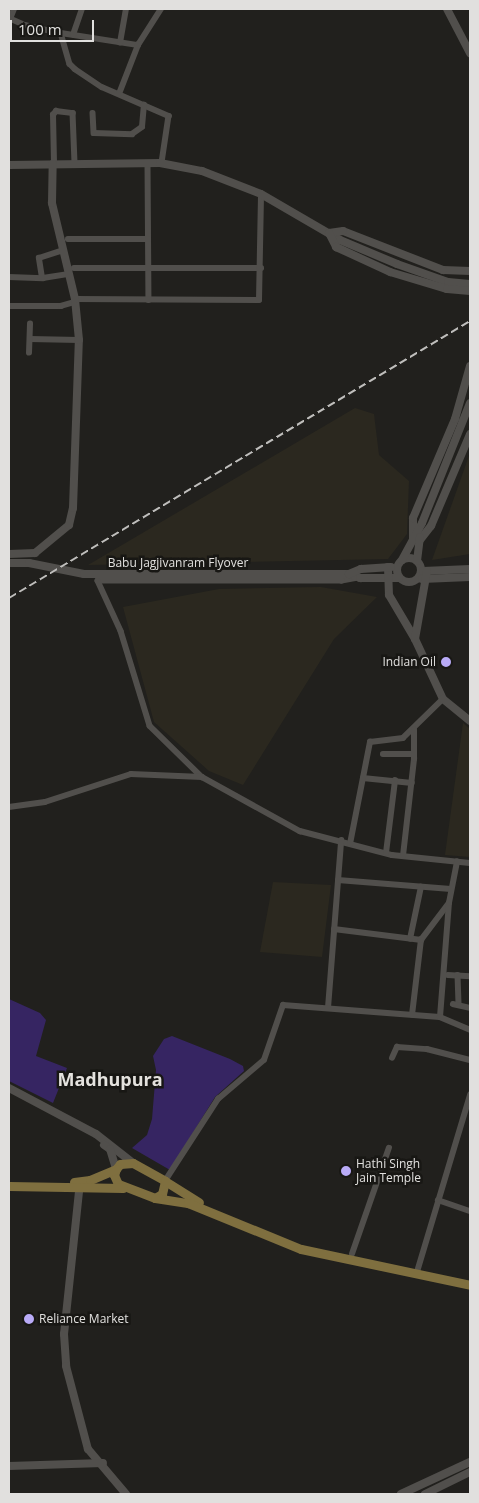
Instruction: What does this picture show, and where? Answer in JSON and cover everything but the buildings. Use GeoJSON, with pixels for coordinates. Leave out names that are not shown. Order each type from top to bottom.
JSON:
{"type":"FeatureCollection","features":[{"type":"Feature","properties":{"kind":"main road"},"geometry":{"type":"LineString","coordinates":[[123,1188],[114,1175],[116,1169],[120,1164],[133,1163],[190,1198],[303,1244],[352,1254],[470,1285]]}},
{"type":"Feature","properties":{"kind":"main road"},"geometry":{"type":"LineString","coordinates":[[9,1186],[80,1184],[116,1169]]}},
{"type":"Feature","properties":{"kind":"main road"},"geometry":{"type":"LineString","coordinates":[[9,1181],[123,1188],[155,1198],[188,1203],[302,1249],[470,1280]]}},
{"type":"Feature","properties":{"kind":"main road"},"geometry":{"type":"LineString","coordinates":[[155,1198],[162,1194],[165,1181]]}},
{"type":"Feature","properties":{"kind":"street"},"geometry":{"type":"LineString","coordinates":[[14,9],[10,18],[62,33],[120,44],[138,45]]}},
{"type":"Feature","properties":{"kind":"street"},"geometry":{"type":"LineString","coordinates":[[73,35],[82,9]]}},
{"type":"Feature","properties":{"kind":"street"},"geometry":{"type":"LineString","coordinates":[[120,44],[126,9]]}},
{"type":"Feature","properties":{"kind":"street"},"geometry":{"type":"LineString","coordinates":[[119,94],[138,45],[161,9]]}},
{"type":"Feature","properties":{"kind":"street"},"geometry":{"type":"LineString","coordinates":[[447,9],[470,53]]}},
{"type":"Feature","properties":{"kind":"street"},"geometry":{"type":"LineString","coordinates":[[62,33],[70,64],[102,87],[170,116],[162,163]]}},
{"type":"Feature","properties":{"kind":"street"},"geometry":{"type":"LineString","coordinates":[[92,113],[94,133],[132,134],[142,127],[144,105]]}},
{"type":"Feature","properties":{"kind":"street"},"geometry":{"type":"LineString","coordinates":[[9,554],[36,553],[69,525],[79,340],[71,271],[63,250],[52,203],[54,163],[53,115],[56,111],[73,113],[75,163]]}},
{"type":"Feature","properties":{"kind":"street"},"geometry":{"type":"LineString","coordinates":[[148,163],[149,300]]}},
{"type":"Feature","properties":{"kind":"street"},"geometry":{"type":"LineString","coordinates":[[9,165],[162,163],[202,171],[261,194],[340,240],[428,275],[470,284]]}},
{"type":"Feature","properties":{"kind":"street"},"geometry":{"type":"LineString","coordinates":[[9,306],[61,306],[75,300],[257,301],[260,298],[261,194]]}},
{"type":"Feature","properties":{"kind":"street"},"geometry":{"type":"LineString","coordinates":[[343,231],[443,270],[468,272],[467,291],[390,272],[336,247],[329,234],[343,231]]}},
{"type":"Feature","properties":{"kind":"street"},"geometry":{"type":"LineString","coordinates":[[68,239],[148,239]]}},
{"type":"Feature","properties":{"kind":"street"},"geometry":{"type":"LineString","coordinates":[[42,278],[39,258],[63,250]]}},
{"type":"Feature","properties":{"kind":"street"},"geometry":{"type":"LineString","coordinates":[[9,277],[42,278],[71,271],[261,268]]}},
{"type":"Feature","properties":{"kind":"street"},"geometry":{"type":"LineString","coordinates":[[29,353],[30,324]]}},
{"type":"Feature","properties":{"kind":"street"},"geometry":{"type":"LineString","coordinates":[[30,339],[79,340]]}},
{"type":"Feature","properties":{"kind":"street"},"geometry":{"type":"LineString","coordinates":[[415,639],[425,573],[417,561],[413,518],[455,418],[470,366]]}},
{"type":"Feature","properties":{"kind":"street"},"geometry":{"type":"LineString","coordinates":[[416,540],[470,403]]}},
{"type":"Feature","properties":{"kind":"street"},"geometry":{"type":"LineString","coordinates":[[400,578],[399,563],[416,540],[431,526],[470,434]]}},
{"type":"Feature","properties":{"kind":"street"},"geometry":{"type":"LineString","coordinates":[[349,574],[361,569],[388,567],[410,558],[417,561]]}},
{"type":"Feature","properties":{"kind":"street","name":"Babu Jagjivanram Flyover"},"geometry":{"type":"LineString","coordinates":[[9,563],[29,563],[84,574],[349,574]]}},
{"type":"Feature","properties":{"kind":"street"},"geometry":{"type":"LineString","coordinates":[[388,567],[389,595],[415,639],[443,700],[470,721]]}},
{"type":"Feature","properties":{"kind":"street"},"geometry":{"type":"LineString","coordinates":[[470,569],[425,573],[417,579],[406,582],[400,578],[360,578],[342,581],[98,581],[121,631],[150,726],[202,777],[300,831],[386,853],[470,863]]}},
{"type":"Feature","properties":{"kind":"street"},"geometry":{"type":"LineString","coordinates":[[425,573],[470,577]]}},
{"type":"Feature","properties":{"kind":"street"},"geometry":{"type":"LineString","coordinates":[[349,574],[360,578]]}},
{"type":"Feature","properties":{"kind":"street"},"geometry":{"type":"LineString","coordinates":[[350,844],[370,742],[404,738],[443,700]]}},
{"type":"Feature","properties":{"kind":"street"},"geometry":{"type":"LineString","coordinates":[[403,856],[412,783],[414,730]]}},
{"type":"Feature","properties":{"kind":"street"},"geometry":{"type":"LineString","coordinates":[[383,754],[414,754]]}},
{"type":"Feature","properties":{"kind":"street"},"geometry":{"type":"LineString","coordinates":[[9,807],[45,802],[131,774],[202,777]]}},
{"type":"Feature","properties":{"kind":"street"},"geometry":{"type":"LineString","coordinates":[[362,778],[412,783]]}},
{"type":"Feature","properties":{"kind":"street"},"geometry":{"type":"LineString","coordinates":[[386,853],[395,781]]}},
{"type":"Feature","properties":{"kind":"street"},"geometry":{"type":"LineString","coordinates":[[328,1008],[341,842]]}},
{"type":"Feature","properties":{"kind":"street"},"geometry":{"type":"LineString","coordinates":[[440,1017],[449,902],[457,862]]}},
{"type":"Feature","properties":{"kind":"street"},"geometry":{"type":"LineString","coordinates":[[338,880],[451,889]]}},
{"type":"Feature","properties":{"kind":"street"},"geometry":{"type":"LineString","coordinates":[[410,939],[421,887]]}},
{"type":"Feature","properties":{"kind":"street"},"geometry":{"type":"LineString","coordinates":[[412,1015],[420,940],[449,902]]}},
{"type":"Feature","properties":{"kind":"street"},"geometry":{"type":"LineString","coordinates":[[334,929],[420,940]]}},
{"type":"Feature","properties":{"kind":"street"},"geometry":{"type":"LineString","coordinates":[[448,975],[470,976]]}},
{"type":"Feature","properties":{"kind":"street"},"geometry":{"type":"LineString","coordinates":[[458,975],[456,1004],[470,1008]]}},
{"type":"Feature","properties":{"kind":"street"},"geometry":{"type":"LineString","coordinates":[[165,1181],[218,1099],[264,1060],[283,1005],[440,1017],[470,1030]]}},
{"type":"Feature","properties":{"kind":"street"},"geometry":{"type":"LineString","coordinates":[[392,1058],[397,1047],[427,1049],[470,1060]]}},
{"type":"Feature","properties":{"kind":"street"},"geometry":{"type":"LineString","coordinates":[[9,1088],[96,1134],[133,1163]]}},
{"type":"Feature","properties":{"kind":"street"},"geometry":{"type":"LineString","coordinates":[[9,1092],[35,1104],[110,1149],[116,1169]]}},
{"type":"Feature","properties":{"kind":"street"},"geometry":{"type":"LineString","coordinates":[[417,1270],[470,1095]]}},
{"type":"Feature","properties":{"kind":"street"},"geometry":{"type":"LineString","coordinates":[[352,1254],[389,1148]]}},
{"type":"Feature","properties":{"kind":"street"},"geometry":{"type":"LineString","coordinates":[[80,1184],[64,1334],[66,1366],[88,1449],[103,1463],[126,1494]]}},
{"type":"Feature","properties":{"kind":"street"},"geometry":{"type":"LineString","coordinates":[[438,1200],[470,1211]]}},
{"type":"Feature","properties":{"kind":"street"},"geometry":{"type":"LineString","coordinates":[[401,1494],[470,1462]]}},
{"type":"Feature","properties":{"kind":"street"},"geometry":{"type":"LineString","coordinates":[[9,1466],[103,1463]]}},
{"type":"Feature","properties":{"kind":"street"},"geometry":{"type":"LineString","coordinates":[[425,1494],[470,1472]]}},
{"type":"Feature","properties":{"kind":"shaded area"},"geometry":{"type":"Polygon","coordinates":[[[355,408],[374,414],[379,455],[409,481],[407,534],[388,559],[88,565],[355,408]]]}},
{"type":"Feature","properties":{"kind":"shaded area"},"geometry":{"type":"Polygon","coordinates":[[[470,453],[470,554],[432,560],[470,453]]]}},
{"type":"Feature","properties":{"kind":"shaded area"},"geometry":{"type":"Polygon","coordinates":[[[321,587],[377,597],[334,639],[243,785],[209,771],[154,722],[123,607],[219,589],[321,587]]]}},
{"type":"Feature","properties":{"kind":"shaded area"},"geometry":{"type":"Polygon","coordinates":[[[463,723],[470,729],[470,857],[445,855],[463,723]]]}},
{"type":"Feature","properties":{"kind":"shaded area"},"geometry":{"type":"Polygon","coordinates":[[[273,882],[331,885],[322,957],[260,952],[273,882]]]}},
{"type":"Feature","properties":{"kind":"shaded area"},"geometry":{"type":"Polygon","coordinates":[[[9,999],[40,1013],[46,1020],[36,1056],[67,1068],[53,1103],[9,1081],[9,999]]]}},
{"type":"Feature","properties":{"kind":"shaded area"},"geometry":{"type":"Polygon","coordinates":[[[172,1036],[230,1059],[243,1066],[244,1071],[215,1097],[170,1170],[132,1148],[147,1135],[152,1119],[156,1070],[153,1056],[164,1039],[172,1036]]]}},
{"type":"Feature","properties":{"kind":"railway"},"geometry":{"type":"LineString","coordinates":[[9,598],[470,321]]}},
{"type":"Feature","properties":{"kind":"place","name":"Indian Oil"},"geometry":{"type":"Point","coordinates":[446,662]}},
{"type":"Feature","properties":{"kind":"place","name":"Hathi Singh Jain Temple"},"geometry":{"type":"Point","coordinates":[346,1171]}},
{"type":"Feature","properties":{"kind":"place","name":"Reliance Market"},"geometry":{"type":"Point","coordinates":[29,1319]}},
{"type":"Feature","properties":{"kind":"district","name":"Madhupura"},"geometry":{"type":"Point","coordinates":[110,1079]}}]}
